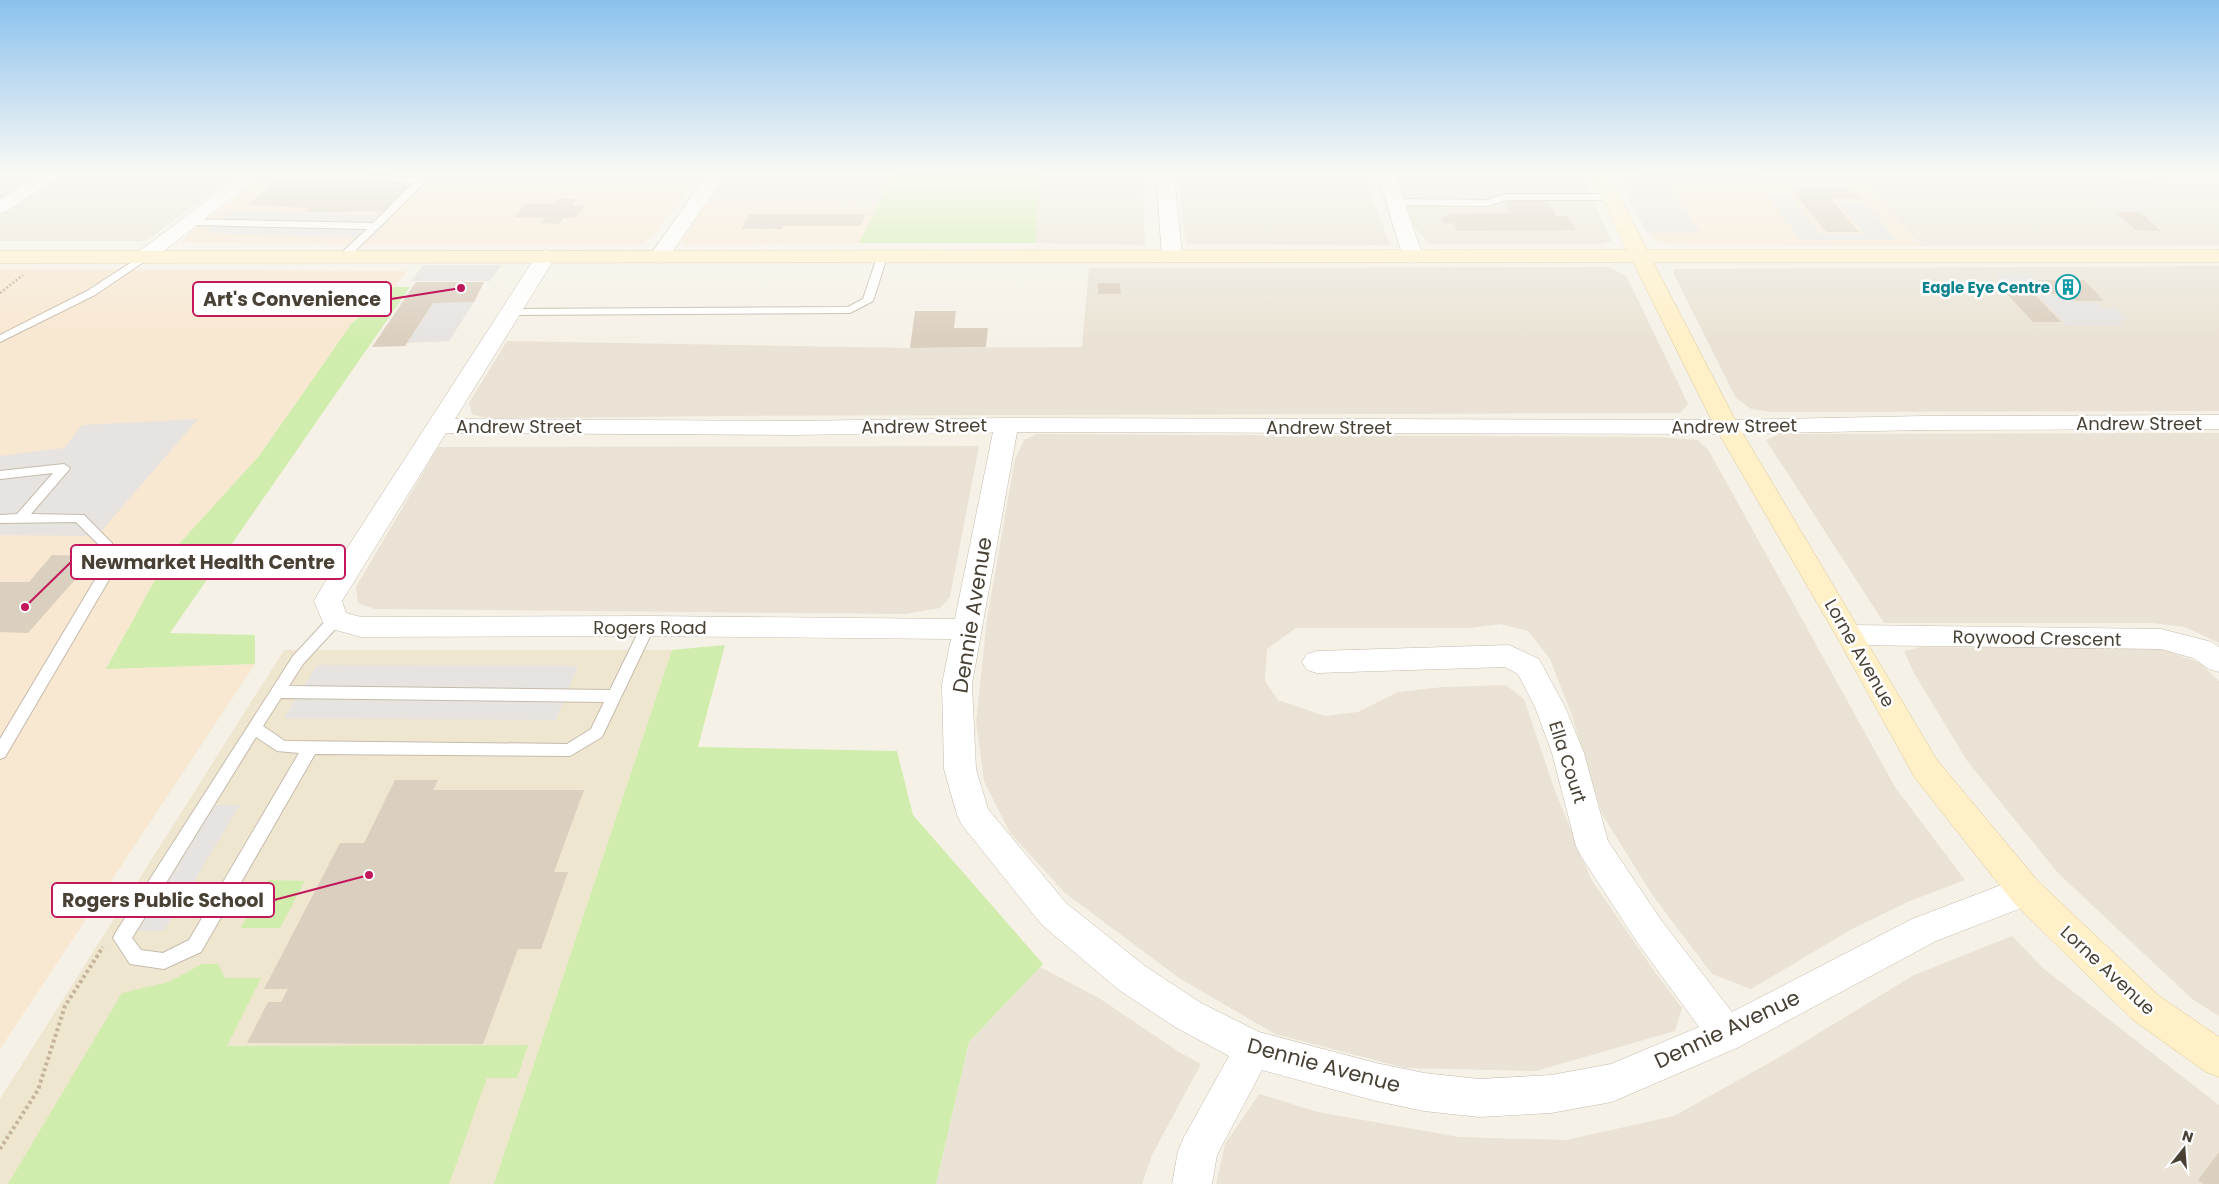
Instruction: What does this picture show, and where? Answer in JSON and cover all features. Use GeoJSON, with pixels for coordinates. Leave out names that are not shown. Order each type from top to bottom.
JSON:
{"type":"FeatureCollection","features":[{"type":"Feature","properties":{"kind":"main road","name":"Lorne Avenue"},"geometry":{"type":"LineString","coordinates":[[1625,228],[1727,427],[1850,635],[1926,769],[2025,892],[2146,1008],[2219,1059]]}},
{"type":"Feature","properties":{"kind":"main road"},"geometry":{"type":"LineString","coordinates":[[0,257],[1172,256],[1640,258],[2219,256]]}},
{"type":"Feature","properties":{"kind":"street"},"geometry":{"type":"LineString","coordinates":[[144,257],[181,228]]}},
{"type":"Feature","properties":{"kind":"street"},"geometry":{"type":"LineString","coordinates":[[659,257],[679,228]]}},
{"type":"Feature","properties":{"kind":"street"},"geometry":{"type":"LineString","coordinates":[[1170,228],[1172,256]]}},
{"type":"Feature","properties":{"kind":"street"},"geometry":{"type":"LineString","coordinates":[[1404,228],[1413,257]]}},
{"type":"Feature","properties":{"kind":"street"},"geometry":{"type":"LineString","coordinates":[[335,620],[328,601],[336,586],[546,256]]}},
{"type":"Feature","properties":{"kind":"street","name":"Andrew Street"},"geometry":{"type":"LineString","coordinates":[[439,426],[792,428],[1006,425],[1727,427],[1924,423],[2219,422]]}},
{"type":"Feature","properties":{"kind":"street","name":"Dennie Avenue"},"geometry":{"type":"LineString","coordinates":[[1006,425],[957,684],[960,769],[973,815],[1054,914],[1132,978],[1188,1015],[1253,1049],[1376,1082],[1424,1092],[1478,1098],[1551,1094],[1612,1083],[1726,1034],[1924,930],[2025,892]]}},
{"type":"Feature","properties":{"kind":"street","name":"Rogers Road"},"geometry":{"type":"LineString","coordinates":[[335,620],[361,627],[648,626],[966,629]]}},
{"type":"Feature","properties":{"kind":"street","name":"Roywood Crescent"},"geometry":{"type":"LineString","coordinates":[[1850,635],[2161,640],[2202,650],[2219,661]]}},
{"type":"Feature","properties":{"kind":"street","name":"Ella Court"},"geometry":{"type":"LineString","coordinates":[[1317,662],[1509,656],[1529,667],[1550,707],[1568,753],[1593,846],[1648,931],[1726,1034]]}},
{"type":"Feature","properties":{"kind":"street"},"geometry":{"type":"LineString","coordinates":[[1192,1184],[1198,1151],[1253,1049]]}},
{"type":"Feature","properties":{"kind":"lane"},"geometry":{"type":"LineString","coordinates":[[344,256],[373,228]]}},
{"type":"Feature","properties":{"kind":"lane"},"geometry":{"type":"LineString","coordinates":[[511,312],[850,310],[868,301],[882,256]]}},
{"type":"Feature","properties":{"kind":"lane"},"geometry":{"type":"LineString","coordinates":[[0,339],[91,293],[144,257]]}},
{"type":"Feature","properties":{"kind":"lane"},"geometry":{"type":"LineString","coordinates":[[0,475],[64,468],[20,519]]}},
{"type":"Feature","properties":{"kind":"lane"},"geometry":{"type":"LineString","coordinates":[[0,519],[79,518],[105,543],[103,578],[0,752]]}},
{"type":"Feature","properties":{"kind":"lane"},"geometry":{"type":"LineString","coordinates":[[311,747],[195,946],[164,961],[136,958],[122,938],[298,660],[335,620]]}},
{"type":"Feature","properties":{"kind":"lane"},"geometry":{"type":"LineString","coordinates":[[254,728],[282,747],[570,750],[597,733],[648,626]]}},
{"type":"Feature","properties":{"kind":"lane"},"geometry":{"type":"LineString","coordinates":[[277,692],[614,696]]}},
{"type":"Feature","properties":{"kind":"path"},"geometry":{"type":"LineString","coordinates":[[0,293],[27,272]]}},
{"type":"Feature","properties":{"kind":"shaded area"},"geometry":{"type":"Polygon","coordinates":[[[0,228],[163,228],[146,241],[0,241],[0,228]]]}},
{"type":"Feature","properties":{"kind":"shaded area"},"geometry":{"type":"Polygon","coordinates":[[[195,228],[659,228],[651,238],[639,245],[382,245],[181,242],[195,228]]]}},
{"type":"Feature","properties":{"kind":"shaded area"},"geometry":{"type":"Polygon","coordinates":[[[211,228],[382,228],[373,238],[206,233],[211,228]]]}},
{"type":"Feature","properties":{"kind":"shaded area"},"geometry":{"type":"Polygon","coordinates":[[[689,228],[866,228],[859,243],[687,245],[682,239],[689,228]]]}},
{"type":"Feature","properties":{"kind":"shaded area"},"geometry":{"type":"Polygon","coordinates":[[[1036,228],[1144,228],[1145,245],[1035,243],[1036,228]]]}},
{"type":"Feature","properties":{"kind":"shaded area"},"geometry":{"type":"Polygon","coordinates":[[[1184,228],[1384,228],[1390,245],[1188,244],[1185,240],[1184,228]]]}},
{"type":"Feature","properties":{"kind":"shaded area"},"geometry":{"type":"Polygon","coordinates":[[[1415,228],[1606,228],[1612,241],[1601,244],[1430,244],[1415,228]]]}},
{"type":"Feature","properties":{"kind":"shaded area"},"geometry":{"type":"Polygon","coordinates":[[[1645,228],[1697,228],[1700,233],[1648,233],[1645,228]]]}},
{"type":"Feature","properties":{"kind":"shaded area"},"geometry":{"type":"Polygon","coordinates":[[[1649,228],[1905,228],[1921,246],[1666,244],[1656,240],[1649,228]]]}},
{"type":"Feature","properties":{"kind":"shaded area"},"geometry":{"type":"Polygon","coordinates":[[[1792,228],[1816,228],[1820,234],[1864,234],[1859,228],[1887,228],[1897,240],[1801,240],[1792,228]]]}},
{"type":"Feature","properties":{"kind":"shaded area"},"geometry":{"type":"Polygon","coordinates":[[[1905,228],[2219,228],[2219,245],[1921,246],[1905,228]]]}},
{"type":"Feature","properties":{"kind":"shaded area"},"geometry":{"type":"Polygon","coordinates":[[[423,265],[501,265],[490,281],[411,281],[423,265]]]}},
{"type":"Feature","properties":{"kind":"shaded area"},"geometry":{"type":"Polygon","coordinates":[[[2219,266],[2219,411],[1772,412],[1751,409],[1736,398],[1674,275],[1673,269],[2219,266]]]}},
{"type":"Feature","properties":{"kind":"shaded area"},"geometry":{"type":"Polygon","coordinates":[[[1609,267],[1627,277],[1688,404],[1680,413],[713,416],[489,419],[472,414],[469,403],[507,341],[910,348],[1082,347],[1089,268],[1609,267]]]}},
{"type":"Feature","properties":{"kind":"shaded area"},"geometry":{"type":"Polygon","coordinates":[[[0,269],[407,271],[394,287],[352,323],[259,456],[168,556],[106,669],[255,664],[0,1049],[0,269]]]}},
{"type":"Feature","properties":{"kind":"shaded area"},"geometry":{"type":"Polygon","coordinates":[[[1994,273],[2029,273],[2052,296],[2064,296],[2070,302],[2097,303],[2104,309],[2116,309],[2127,320],[2118,320],[2124,326],[2067,326],[2033,290],[2011,290],[1994,273]]]}},
{"type":"Feature","properties":{"kind":"shaded area"},"geometry":{"type":"Polygon","coordinates":[[[474,302],[449,341],[407,343],[433,303],[474,302]]]}},
{"type":"Feature","properties":{"kind":"shaded area"},"geometry":{"type":"Polygon","coordinates":[[[198,419],[97,536],[0,535],[0,456],[64,448],[82,425],[198,419]]]}},
{"type":"Feature","properties":{"kind":"shaded area"},"geometry":{"type":"Polygon","coordinates":[[[2219,433],[2219,643],[2185,627],[2152,623],[1884,623],[1766,440],[1780,434],[2219,433]]]}},
{"type":"Feature","properties":{"kind":"shaded area"},"geometry":{"type":"Polygon","coordinates":[[[1037,434],[1657,437],[1698,440],[1709,451],[1895,787],[1965,880],[1910,901],[1854,928],[1751,989],[1712,974],[1653,896],[1602,814],[1571,713],[1550,659],[1528,631],[1500,624],[1470,628],[1296,628],[1267,649],[1265,681],[1278,700],[1325,716],[1358,712],[1398,692],[1443,687],[1506,685],[1524,699],[1555,791],[1591,879],[1682,1008],[1675,1031],[1536,1071],[1405,1068],[1275,1034],[1179,978],[1065,893],[1010,833],[984,781],[976,722],[987,619],[1015,459],[1024,440],[1037,434]]]}},
{"type":"Feature","properties":{"kind":"shaded area"},"geometry":{"type":"Polygon","coordinates":[[[979,446],[950,597],[940,608],[906,614],[375,609],[358,603],[356,587],[438,447],[979,446]]]}},
{"type":"Feature","properties":{"kind":"shaded area"},"geometry":{"type":"Polygon","coordinates":[[[1921,647],[2162,649],[2200,663],[2219,681],[2219,1016],[2192,999],[2058,873],[1968,762],[1915,675],[1904,651],[1921,647]]]}},
{"type":"Feature","properties":{"kind":"shaded area"},"geometry":{"type":"Polygon","coordinates":[[[284,650],[672,650],[494,1184],[0,1184],[0,1099],[284,650]]]}},
{"type":"Feature","properties":{"kind":"shaded area"},"geometry":{"type":"Polygon","coordinates":[[[317,665],[578,666],[556,720],[284,718],[317,665]]]}},
{"type":"Feature","properties":{"kind":"shaded area"},"geometry":{"type":"Polygon","coordinates":[[[215,805],[240,805],[164,931],[138,931],[215,805]]]}},
{"type":"Feature","properties":{"kind":"shaded area"},"geometry":{"type":"Polygon","coordinates":[[[2012,936],[2044,969],[2219,1105],[2219,1184],[1216,1184],[1225,1144],[1259,1094],[1318,1112],[1459,1137],[1566,1140],[1674,1116],[1783,1055],[1914,975],[2012,936]]]}},
{"type":"Feature","properties":{"kind":"shaded area"},"geometry":{"type":"Polygon","coordinates":[[[1040,967],[1099,998],[1179,1052],[1201,1064],[1152,1155],[1142,1184],[936,1184],[969,1042],[1040,967]]]}},
{"type":"Feature","properties":{"kind":"green space"},"geometry":{"type":"Polygon","coordinates":[[[866,228],[1036,228],[1035,243],[859,243],[866,228]]]}},
{"type":"Feature","properties":{"kind":"green space"},"geometry":{"type":"Polygon","coordinates":[[[394,287],[410,287],[170,633],[255,635],[255,664],[106,669],[168,556],[259,456],[352,323],[394,287]]]}},
{"type":"Feature","properties":{"kind":"green space"},"geometry":{"type":"Polygon","coordinates":[[[725,645],[698,747],[897,751],[913,815],[1043,964],[969,1042],[936,1184],[494,1184],[672,650],[725,645]]]}},
{"type":"Feature","properties":{"kind":"green space"},"geometry":{"type":"Polygon","coordinates":[[[268,880],[305,881],[280,928],[241,928],[268,880]]]}},
{"type":"Feature","properties":{"kind":"green space"},"geometry":{"type":"Polygon","coordinates":[[[202,964],[218,964],[225,978],[261,978],[227,1046],[528,1045],[517,1078],[487,1078],[449,1184],[8,1184],[122,993],[169,982],[202,964]]]}},
{"type":"Feature","properties":{"kind":"building"},"geometry":{"type":"Polygon","coordinates":[[[742,228],[782,228],[782,229],[742,228]]]}},
{"type":"Feature","properties":{"kind":"building"},"geometry":{"type":"Polygon","coordinates":[[[1456,228],[1575,228],[1576,230],[1457,231],[1456,228]]]}},
{"type":"Feature","properties":{"kind":"building"},"geometry":{"type":"Polygon","coordinates":[[[1823,228],[1856,228],[1859,232],[1826,232],[1823,228]]]}},
{"type":"Feature","properties":{"kind":"building"},"geometry":{"type":"Polygon","coordinates":[[[2134,228],[2158,228],[2161,231],[2136,230],[2134,228]]]}},
{"type":"Feature","properties":{"kind":"building","name":"Eagle Eye Centre"},"geometry":{"type":"Polygon","coordinates":[[[2038,280],[2084,280],[2104,301],[2076,301],[2070,295],[2051,294],[2038,280]]]}},
{"type":"Feature","properties":{"kind":"building"},"geometry":{"type":"Polygon","coordinates":[[[416,282],[484,282],[474,302],[433,303],[405,346],[372,347],[416,282]]]}},
{"type":"Feature","properties":{"kind":"building"},"geometry":{"type":"Polygon","coordinates":[[[1098,283],[1120,283],[1121,294],[1098,294],[1098,283]]]}},
{"type":"Feature","properties":{"kind":"building"},"geometry":{"type":"Polygon","coordinates":[[[2006,293],[2033,293],[2061,322],[2033,322],[2006,293]]]}},
{"type":"Feature","properties":{"kind":"building"},"geometry":{"type":"Polygon","coordinates":[[[915,311],[956,311],[954,328],[988,328],[986,347],[910,348],[915,311]]]}},
{"type":"Feature","properties":{"kind":"building"},"geometry":{"type":"Polygon","coordinates":[[[52,555],[96,556],[28,633],[0,632],[0,582],[29,582],[52,555]]]}},
{"type":"Feature","properties":{"kind":"building"},"geometry":{"type":"Polygon","coordinates":[[[395,780],[438,780],[433,790],[584,790],[554,872],[568,872],[541,949],[518,949],[483,1044],[247,1043],[268,1002],[281,1002],[288,989],[264,989],[340,843],[364,843],[395,780]]]}},
{"type":"Feature","properties":{"kind":"building"},"geometry":{"type":"Polygon","coordinates":[[[2219,1152],[2219,1184],[2204,1184],[2198,1180],[2219,1152]]]}},
{"type":"Feature","properties":{"kind":"place","name":"Eagle Eye Centre"},"geometry":{"type":"Point","coordinates":[2068,287]}},
{"type":"Feature","properties":{"kind":"place","name":"Art's Convenience"},"geometry":{"type":"Point","coordinates":[461,288]}},
{"type":"Feature","properties":{"kind":"place","name":"Newmarket Health Centre"},"geometry":{"type":"Point","coordinates":[25,607]}},
{"type":"Feature","properties":{"kind":"place","name":"Rogers Public School"},"geometry":{"type":"Point","coordinates":[369,875]}}]}
